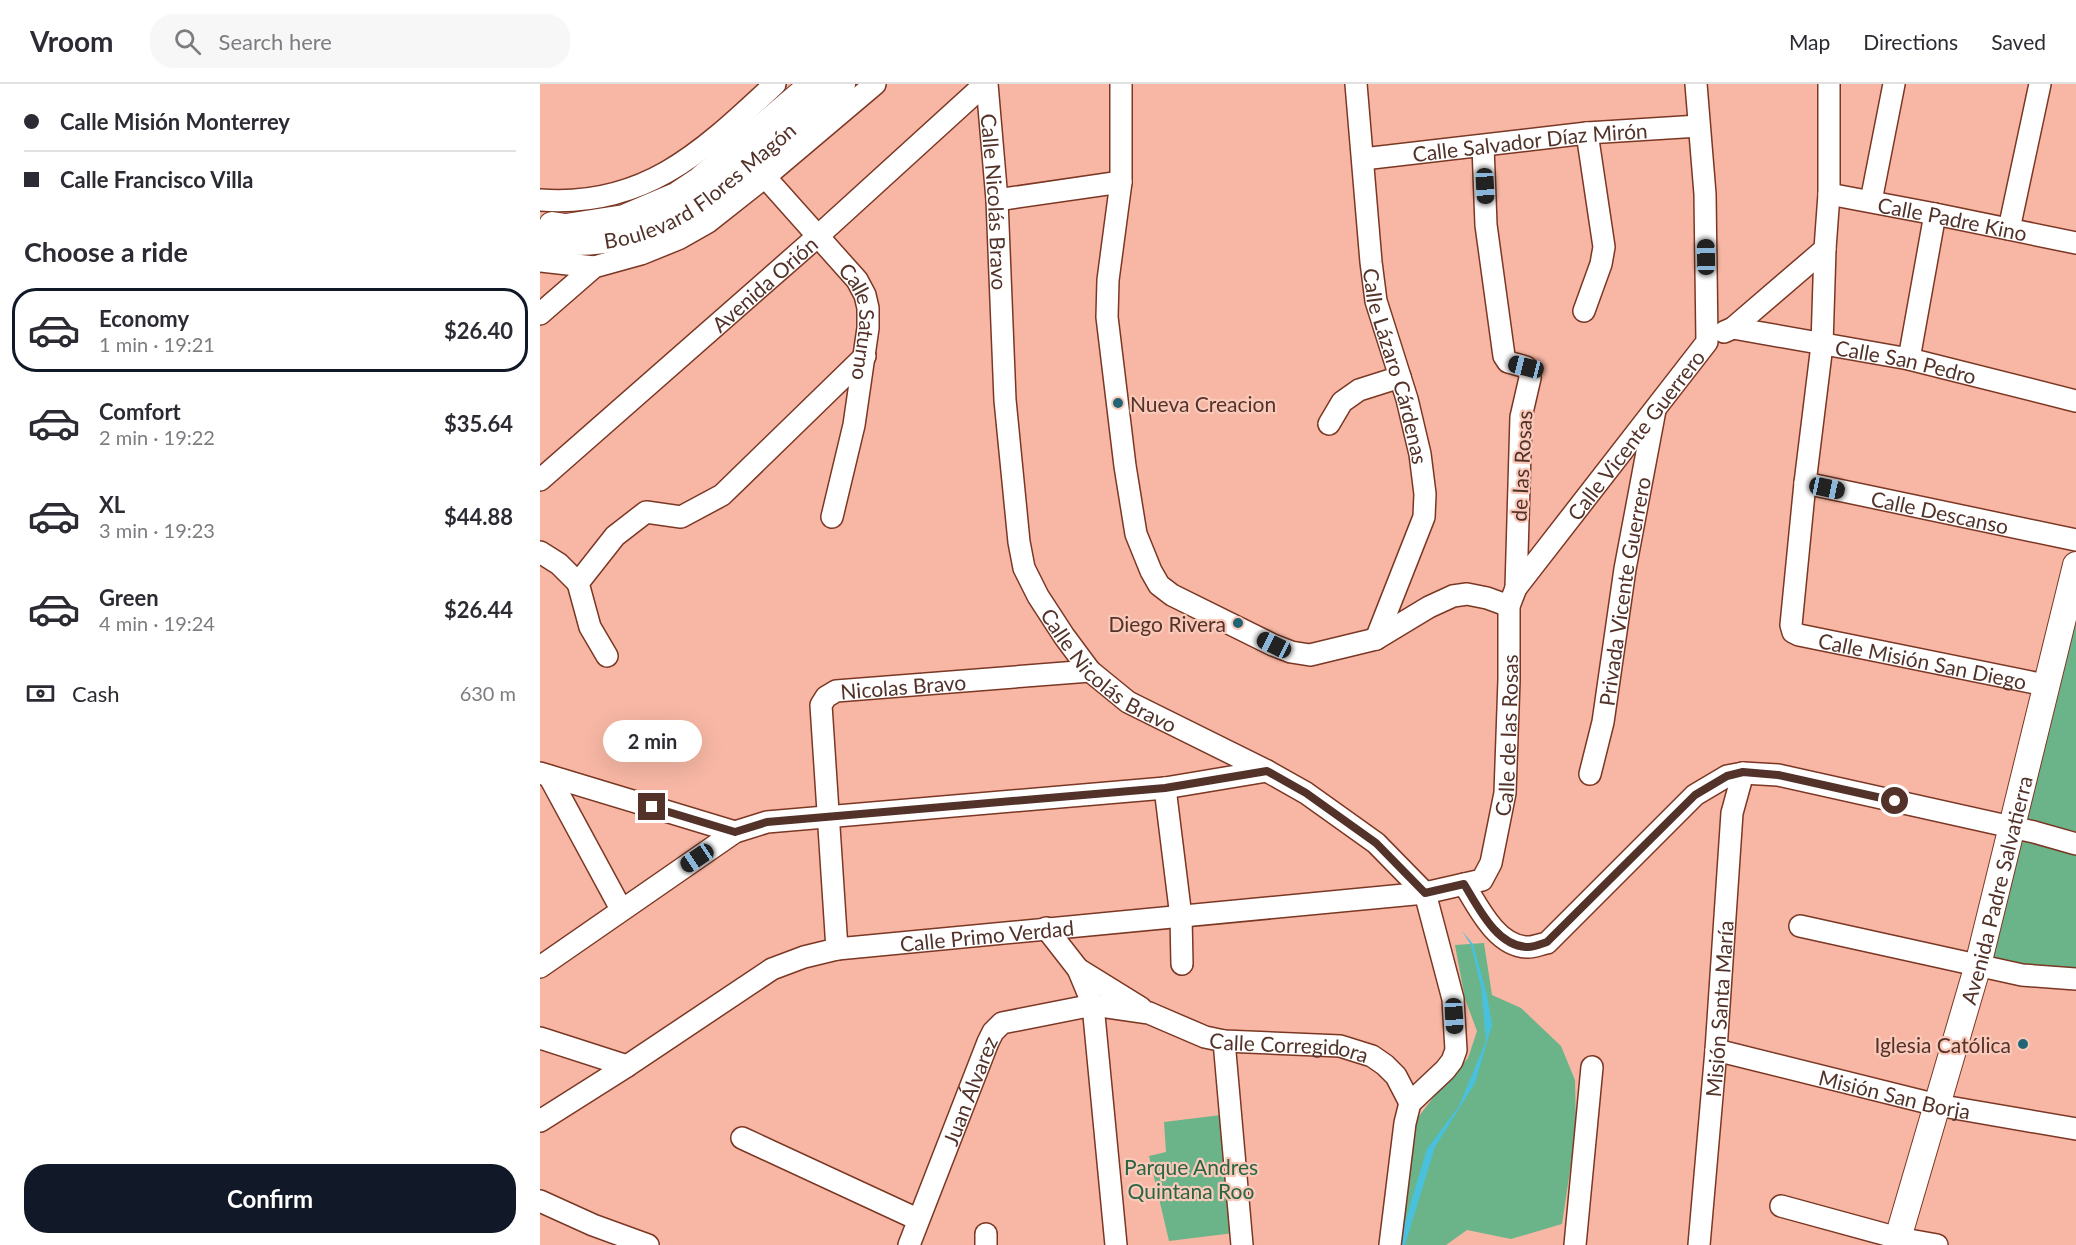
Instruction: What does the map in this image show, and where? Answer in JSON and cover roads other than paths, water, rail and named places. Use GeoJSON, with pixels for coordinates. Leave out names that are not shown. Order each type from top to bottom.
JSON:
{"type":"FeatureCollection","features":[{"type":"Feature","properties":{"kind":"main road","name":"Boulevard Flores Magón"},"geometry":{"type":"LineString","coordinates":[[540,223],[566,227],[624,218],[676,196],[812,98],[842,84]]}},
{"type":"Feature","properties":{"kind":"main road","name":"Boulevard Flores Magón"},"geometry":{"type":"LineString","coordinates":[[540,239],[561,243],[617,238],[702,214],[758,169],[812,98]]}},
{"type":"Feature","properties":{"kind":"main road","name":"Avenida Padre Salvatierra"},"geometry":{"type":"LineString","coordinates":[[1897,1241],[1978,965],[2076,565]]}},
{"type":"Feature","properties":{"kind":"street"},"geometry":{"type":"LineString","coordinates":[[540,200],[579,201],[603,198],[635,188],[674,168],[719,136],[775,84]]}},
{"type":"Feature","properties":{"kind":"street"},"geometry":{"type":"LineString","coordinates":[[812,98],[875,84]]}},
{"type":"Feature","properties":{"kind":"street","name":"Calle Nicolás Bravo"},"geometry":{"type":"LineString","coordinates":[[986,84],[998,200],[1005,400],[1019,542],[1024,568],[1038,596],[1090,671],[1128,702],[1267,771],[1306,793],[1376,843],[1425,893],[1453,999],[1455,1050],[1452,1061],[1410,1104]]}},
{"type":"Feature","properties":{"kind":"street","name":"Avenida Orión"},"geometry":{"type":"LineString","coordinates":[[540,480],[818,236],[986,84]]}},
{"type":"Feature","properties":{"kind":"street"},"geometry":{"type":"LineString","coordinates":[[1121,84],[1121,182],[1108,280],[1107,317],[1125,466],[1136,534],[1150,571],[1159,585],[1172,596],[1291,652],[1310,655],[1376,639],[1453,596],[1467,594],[1487,598],[1512,597]]}},
{"type":"Feature","properties":{"kind":"street","name":"Calle Lázaro Cárdenas"},"geometry":{"type":"LineString","coordinates":[[1356,84],[1376,301],[1400,377],[1420,454],[1425,494],[1424,517],[1376,639]]}},
{"type":"Feature","properties":{"kind":"street","name":"Calle Vicente Guerrero"},"geometry":{"type":"LineString","coordinates":[[1512,597],[1707,342],[1705,194],[1696,84]]}},
{"type":"Feature","properties":{"kind":"street"},"geometry":{"type":"LineString","coordinates":[[1805,483],[1822,345],[1828,194],[1829,84]]}},
{"type":"Feature","properties":{"kind":"street"},"geometry":{"type":"LineString","coordinates":[[1871,201],[1894,84]]}},
{"type":"Feature","properties":{"kind":"street"},"geometry":{"type":"LineString","coordinates":[[2009,229],[2040,84]]}},
{"type":"Feature","properties":{"kind":"street","name":"Calle Salvador Díaz Mirón"},"geometry":{"type":"LineString","coordinates":[[1363,159],[1587,134],[1699,126]]}},
{"type":"Feature","properties":{"kind":"street"},"geometry":{"type":"LineString","coordinates":[[1584,311],[1601,264],[1604,247],[1587,134]]}},
{"type":"Feature","properties":{"kind":"street","name":"de las Rosas"},"geometry":{"type":"LineString","coordinates":[[1483,146],[1486,225],[1504,356],[1508,362],[1526,367],[1530,371],[1521,417],[1512,597]]}},
{"type":"Feature","properties":{"kind":"street","name":"Calle Saturno"},"geometry":{"type":"LineString","coordinates":[[758,169],[857,280],[865,295],[868,308],[865,356],[854,425],[832,517]]}},
{"type":"Feature","properties":{"kind":"street"},"geometry":{"type":"LineString","coordinates":[[998,200],[1121,182]]}},
{"type":"Feature","properties":{"kind":"street","name":"Calle Padre Kino"},"geometry":{"type":"LineString","coordinates":[[1828,194],[2076,243]]}},
{"type":"Feature","properties":{"kind":"street"},"geometry":{"type":"LineString","coordinates":[[540,261],[594,267],[678,239],[702,214]]}},
{"type":"Feature","properties":{"kind":"street"},"geometry":{"type":"LineString","coordinates":[[1909,359],[1935,214]]}},
{"type":"Feature","properties":{"kind":"street"},"geometry":{"type":"LineString","coordinates":[[1707,342],[1733,327],[1825,249]]}},
{"type":"Feature","properties":{"kind":"street"},"geometry":{"type":"LineString","coordinates":[[540,315],[594,267]]}},
{"type":"Feature","properties":{"kind":"street","name":"Calle San Pedro"},"geometry":{"type":"LineString","coordinates":[[1733,327],[1909,359],[2076,401]]}},
{"type":"Feature","properties":{"kind":"street"},"geometry":{"type":"LineString","coordinates":[[578,583],[615,536],[646,512],[681,517],[722,495],[865,356]]}},
{"type":"Feature","properties":{"kind":"street"},"geometry":{"type":"LineString","coordinates":[[1329,424],[1342,402],[1359,390],[1400,377]]}},
{"type":"Feature","properties":{"kind":"street","name":"Privada Vicente Guerrero"},"geometry":{"type":"LineString","coordinates":[[1590,774],[1603,722],[1625,569],[1656,407]]}},
{"type":"Feature","properties":{"kind":"street","name":"Calle Descanso"},"geometry":{"type":"LineString","coordinates":[[1805,483],[2076,540]]}},
{"type":"Feature","properties":{"kind":"street","name":"Calle Misión San Diego"},"geometry":{"type":"LineString","coordinates":[[1805,483],[1791,625],[1793,632],[2045,685]]}},
{"type":"Feature","properties":{"kind":"street"},"geometry":{"type":"LineString","coordinates":[[540,552],[559,564],[578,583],[590,627],[607,656]]}},
{"type":"Feature","properties":{"kind":"street","name":"Calle de las Rosas"},"geometry":{"type":"LineString","coordinates":[[1473,882],[1491,863],[1505,793],[1512,597]]}},
{"type":"Feature","properties":{"kind":"street","name":"Nicolas Bravo"},"geometry":{"type":"LineString","coordinates":[[837,949],[821,705],[826,697],[836,691],[1090,671]]}},
{"type":"Feature","properties":{"kind":"street"},"geometry":{"type":"LineString","coordinates":[[540,967],[735,832],[767,822],[827,815],[1165,788],[1267,771]]}},
{"type":"Feature","properties":{"kind":"street"},"geometry":{"type":"LineString","coordinates":[[1473,882],[1490,926],[1508,941],[1528,947],[1547,942],[1695,795],[1727,776],[1743,772],[1778,775],[2076,844]]}},
{"type":"Feature","properties":{"kind":"street","name":"Misión Santa María"},"geometry":{"type":"LineString","coordinates":[[1699,1245],[1716,1050],[1732,813],[1743,772]]}},
{"type":"Feature","properties":{"kind":"street"},"geometry":{"type":"LineString","coordinates":[[544,775],[735,832]]}},
{"type":"Feature","properties":{"kind":"street"},"geometry":{"type":"LineString","coordinates":[[544,775],[621,909]]}},
{"type":"Feature","properties":{"kind":"street"},"geometry":{"type":"LineString","coordinates":[[1165,788],[1180,917],[1182,964]]}},
{"type":"Feature","properties":{"kind":"street","name":"Calle Primo Verdad"},"geometry":{"type":"LineString","coordinates":[[540,1121],[772,969],[804,957],[837,949],[1425,893],[1473,882]]}},
{"type":"Feature","properties":{"kind":"street"},"geometry":{"type":"LineString","coordinates":[[1800,926],[2022,975],[2076,979]]}},
{"type":"Feature","properties":{"kind":"street","name":"Calle Corregidora"},"geometry":{"type":"LineString","coordinates":[[1046,928],[1078,969],[1093,1005],[1149,1014]]}},
{"type":"Feature","properties":{"kind":"street","name":"Calle Corregidora"},"geometry":{"type":"LineString","coordinates":[[1078,969],[1149,1014],[1205,1037],[1224,1041],[1340,1046],[1372,1056],[1396,1076],[1410,1104]]}},
{"type":"Feature","properties":{"kind":"street"},"geometry":{"type":"LineString","coordinates":[[1093,1005],[1116,1245]]}},
{"type":"Feature","properties":{"kind":"street","name":"Juan Álvarez"},"geometry":{"type":"LineString","coordinates":[[909,1245],[917,1219],[993,1032],[1002,1023],[1093,1005]]}},
{"type":"Feature","properties":{"kind":"street"},"geometry":{"type":"LineString","coordinates":[[540,1038],[627,1066]]}},
{"type":"Feature","properties":{"kind":"street"},"geometry":{"type":"LineString","coordinates":[[1224,1041],[1242,1245]]}},
{"type":"Feature","properties":{"kind":"street","name":"Misión San Borja"},"geometry":{"type":"LineString","coordinates":[[1716,1050],[1937,1106],[2076,1129]]}},
{"type":"Feature","properties":{"kind":"street"},"geometry":{"type":"LineString","coordinates":[[1575,1245],[1592,1067]]}},
{"type":"Feature","properties":{"kind":"street"},"geometry":{"type":"LineString","coordinates":[[1390,1245],[1405,1123],[1410,1104]]}},
{"type":"Feature","properties":{"kind":"street"},"geometry":{"type":"LineString","coordinates":[[741,1138],[917,1219]]}},
{"type":"Feature","properties":{"kind":"street"},"geometry":{"type":"LineString","coordinates":[[540,1201],[592,1225],[648,1245]]}},
{"type":"Feature","properties":{"kind":"street"},"geometry":{"type":"LineString","coordinates":[[1781,1206],[1897,1241],[1937,1245]]}},
{"type":"Feature","properties":{"kind":"water"},"geometry":{"type":"Polygon","coordinates":[[[1462,931],[1473,944],[1487,995],[1492,1025],[1475,1083],[1435,1147],[1405,1245],[1398,1245],[1427,1149],[1459,1106],[1486,1041],[1481,987],[1471,945],[1462,931]]]}},
{"type":"Feature","properties":{"kind":"place","name":"Nueva Creacion"},"geometry":{"type":"Point","coordinates":[1118,403]}},
{"type":"Feature","properties":{"kind":"place","name":"Diego Rivera"},"geometry":{"type":"Point","coordinates":[1238,623]}},
{"type":"Feature","properties":{"kind":"place","name":"Iglesia Católica"},"geometry":{"type":"Point","coordinates":[2023,1044]}},
{"type":"Feature","properties":{"kind":"park label","name":"Parque Andres Quintana Roo"},"geometry":{"type":"Point","coordinates":[1191,1178]}}]}
